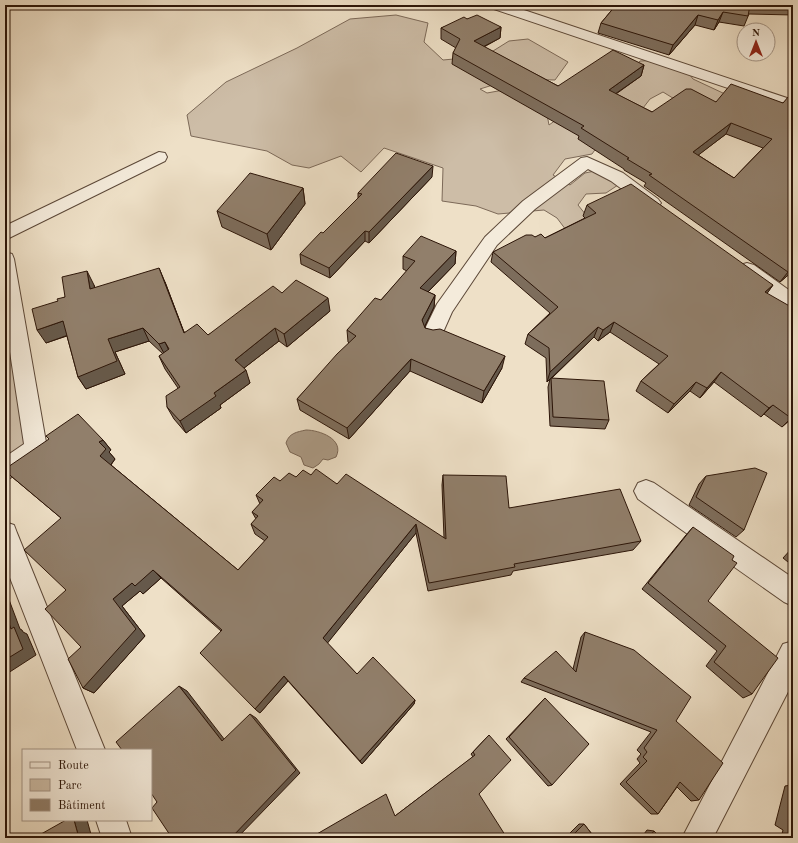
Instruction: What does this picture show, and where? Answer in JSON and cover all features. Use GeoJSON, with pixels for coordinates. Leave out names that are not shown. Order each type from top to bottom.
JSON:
{"type":"FeatureCollection","features":[{"type":"Feature","properties":{"kind":"street"},"geometry":{"type":"LineString","coordinates":[[496,5],[793,105]]}},
{"type":"Feature","properties":{"kind":"street"},"geometry":{"type":"LineString","coordinates":[[5,234],[159,157]]}},
{"type":"Feature","properties":{"kind":"street"},"geometry":{"type":"LineString","coordinates":[[433,334],[444,308],[491,241],[529,205],[587,162],[617,177],[667,213]]}},
{"type":"Feature","properties":{"kind":"street"},"geometry":{"type":"LineString","coordinates":[[5,259],[36,448],[5,470]]}},
{"type":"Feature","properties":{"kind":"street"},"geometry":{"type":"LineString","coordinates":[[736,262],[793,303]]}},
{"type":"Feature","properties":{"kind":"street"},"geometry":{"type":"LineString","coordinates":[[646,491],[793,593]]}},
{"type":"Feature","properties":{"kind":"street"},"geometry":{"type":"LineString","coordinates":[[5,533],[91,749]]}},
{"type":"Feature","properties":{"kind":"street"},"geometry":{"type":"LineString","coordinates":[[697,838],[793,654]]}},
{"type":"Feature","properties":{"kind":"street"},"geometry":{"type":"LineString","coordinates":[[112,821],[117,838]]}},
{"type":"Feature","properties":{"kind":"green space"},"geometry":{"type":"Polygon","coordinates":[[[396,15],[428,23],[424,42],[443,60],[475,57],[493,51],[509,41],[528,39],[568,62],[555,80],[512,79],[480,89],[487,93],[509,89],[546,109],[549,125],[560,117],[624,80],[640,61],[667,60],[683,66],[693,79],[725,94],[726,106],[676,100],[663,92],[650,99],[643,108],[604,137],[592,154],[565,159],[553,175],[570,185],[585,173],[609,168],[618,185],[606,193],[586,194],[578,205],[602,235],[575,242],[557,218],[544,210],[498,214],[476,206],[442,201],[443,168],[384,148],[361,172],[341,156],[309,168],[292,165],[267,151],[191,136],[187,115],[226,82],[297,48],[350,19],[396,15]]]}},
{"type":"Feature","properties":{"kind":"green space"},"geometry":{"type":"Polygon","coordinates":[[[5,300],[40,436],[5,464],[5,300]]]}},
{"type":"Feature","properties":{"kind":"shaded area"},"geometry":{"type":"Polygon","coordinates":[[[306,430],[324,434],[334,441],[337,445],[338,451],[336,457],[328,460],[323,459],[313,468],[304,465],[301,457],[290,452],[286,443],[291,435],[306,430]]]}},
{"type":"Feature","properties":{"kind":"building"},"geometry":{"type":"Polygon","coordinates":[[[616,5],[750,5],[748,16],[723,12],[718,20],[698,15],[673,45],[601,23],[616,5]]]}},
{"type":"Feature","properties":{"kind":"building"},"geometry":{"type":"Polygon","coordinates":[[[477,15],[501,27],[474,41],[558,86],[613,50],[644,65],[609,90],[652,112],[686,89],[691,89],[716,102],[731,84],[783,103],[788,97],[793,98],[793,267],[788,272],[649,175],[652,174],[627,159],[629,158],[581,128],[584,126],[453,53],[460,39],[441,28],[464,17],[467,19],[477,15]],[[731,123],[693,152],[734,178],[772,139],[731,123]]]}},
{"type":"Feature","properties":{"kind":"building"},"geometry":{"type":"Polygon","coordinates":[[[396,153],[433,166],[369,232],[365,231],[329,268],[300,254],[321,232],[323,233],[362,194],[358,193],[396,153]]]}},
{"type":"Feature","properties":{"kind":"building"},"geometry":{"type":"Polygon","coordinates":[[[250,173],[303,188],[267,234],[217,211],[250,173]]]}},
{"type":"Feature","properties":{"kind":"building"},"geometry":{"type":"Polygon","coordinates":[[[631,184],[773,285],[765,292],[793,308],[793,416],[791,418],[773,405],[769,408],[721,372],[707,388],[696,382],[674,404],[641,381],[668,356],[614,322],[603,330],[598,327],[550,372],[549,348],[528,334],[558,307],[493,252],[526,235],[532,235],[535,237],[541,234],[545,238],[596,213],[587,205],[631,184]]]}},
{"type":"Feature","properties":{"kind":"building"},"geometry":{"type":"Polygon","coordinates":[[[421,236],[456,251],[420,288],[435,295],[422,320],[425,328],[433,330],[440,329],[505,356],[484,391],[411,359],[347,428],[297,399],[337,354],[356,336],[347,330],[375,298],[381,300],[415,261],[403,256],[421,236]]]}},
{"type":"Feature","properties":{"kind":"building"},"geometry":{"type":"Polygon","coordinates":[[[159,268],[184,333],[197,324],[208,335],[273,286],[282,293],[296,280],[328,298],[284,334],[275,328],[235,360],[246,370],[214,393],[216,396],[180,421],[167,407],[166,396],[180,387],[159,356],[169,349],[165,342],[159,344],[143,328],[108,339],[117,361],[78,377],[63,321],[37,330],[32,309],[58,301],[57,299],[65,297],[62,277],[87,271],[90,289],[159,268]]]}},
{"type":"Feature","properties":{"kind":"building"},"geometry":{"type":"Polygon","coordinates":[[[551,378],[604,381],[609,420],[553,417],[551,378]]]}},
{"type":"Feature","properties":{"kind":"building"},"geometry":{"type":"Polygon","coordinates":[[[78,414],[103,440],[99,442],[106,449],[100,456],[238,570],[268,537],[251,524],[258,516],[252,512],[263,500],[256,495],[274,477],[280,481],[289,473],[296,477],[303,470],[311,475],[316,469],[337,484],[346,474],[446,539],[443,475],[506,476],[509,508],[620,489],[641,541],[514,564],[515,567],[429,583],[416,524],[323,638],[357,674],[373,657],[415,700],[360,761],[284,676],[255,709],[200,653],[222,630],[153,570],[135,586],[132,583],[113,599],[136,629],[83,688],[68,659],[81,647],[45,609],[66,590],[24,550],[61,518],[5,471],[5,469],[49,439],[46,436],[78,414]]]}},
{"type":"Feature","properties":{"kind":"building"},"geometry":{"type":"Polygon","coordinates":[[[755,468],[767,473],[744,530],[696,497],[706,476],[755,468]]]}},
{"type":"Feature","properties":{"kind":"building"},"geometry":{"type":"Polygon","coordinates":[[[693,527],[734,556],[732,560],[737,563],[708,601],[778,658],[752,694],[714,662],[726,646],[648,583],[693,527]]]}},
{"type":"Feature","properties":{"kind":"building"},"geometry":{"type":"Polygon","coordinates":[[[5,618],[11,629],[14,627],[23,649],[5,660],[5,618]]]}},
{"type":"Feature","properties":{"kind":"building"},"geometry":{"type":"Polygon","coordinates":[[[585,632],[634,650],[691,697],[676,721],[723,763],[699,800],[680,782],[658,814],[626,782],[647,761],[643,757],[647,752],[644,748],[657,730],[524,678],[556,651],[576,672],[585,632]]]}},
{"type":"Feature","properties":{"kind":"building"},"geometry":{"type":"Polygon","coordinates":[[[179,686],[222,741],[250,714],[296,770],[231,838],[172,838],[152,808],[157,802],[152,794],[152,749],[121,749],[116,742],[179,686]]]}},
{"type":"Feature","properties":{"kind":"building"},"geometry":{"type":"Polygon","coordinates":[[[545,698],[589,744],[552,785],[509,737],[545,698]]]}},
{"type":"Feature","properties":{"kind":"building"},"geometry":{"type":"Polygon","coordinates":[[[489,735],[511,760],[479,794],[507,838],[310,838],[386,794],[395,816],[475,755],[473,752],[489,735]]]}},
{"type":"Feature","properties":{"kind":"building"},"geometry":{"type":"Polygon","coordinates":[[[793,809],[793,827],[789,825],[793,809]]]}},
{"type":"Feature","properties":{"kind":"building"},"geometry":{"type":"Polygon","coordinates":[[[64,821],[74,821],[79,838],[34,838],[64,821]]]}},
{"type":"Feature","properties":{"kind":"building"},"geometry":{"type":"Polygon","coordinates":[[[584,824],[595,838],[570,838],[584,824]]]}},
{"type":"Feature","properties":{"kind":"building"},"geometry":{"type":"Polygon","coordinates":[[[654,831],[661,838],[648,838],[654,831]]]}}]}
